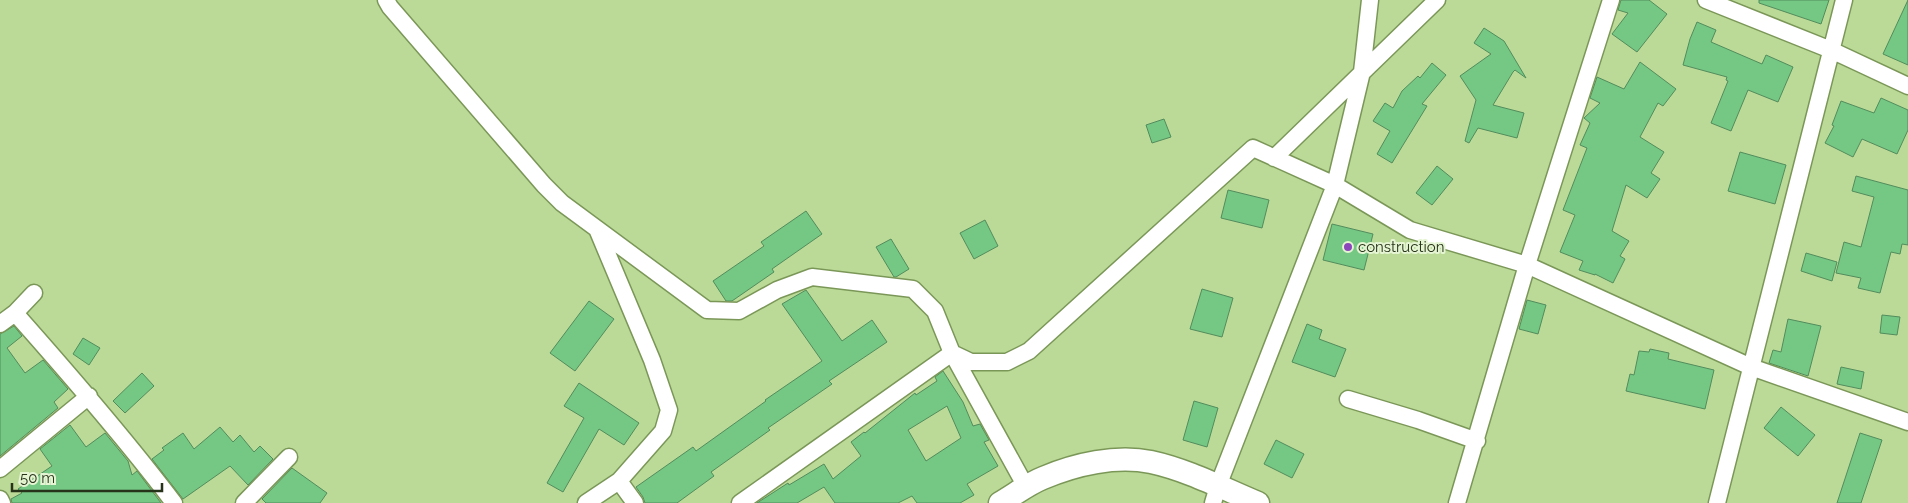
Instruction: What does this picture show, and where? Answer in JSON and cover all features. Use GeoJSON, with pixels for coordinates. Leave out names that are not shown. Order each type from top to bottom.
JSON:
{"type":"FeatureCollection","features":[{"type":"Feature","properties":{"kind":"street"},"geometry":{"type":"LineString","coordinates":[[386,0],[544,185],[562,203],[707,310],[739,311],[777,290],[812,277],[914,289],[935,311],[952,354],[1026,487]]}},
{"type":"Feature","properties":{"kind":"street"},"geometry":{"type":"LineString","coordinates":[[1216,495],[1335,185],[1362,72],[1370,0]]}},
{"type":"Feature","properties":{"kind":"street"},"geometry":{"type":"LineString","coordinates":[[1274,158],[1437,0]]}},
{"type":"Feature","properties":{"kind":"street"},"geometry":{"type":"LineString","coordinates":[[1457,503],[1477,441],[1527,266],[1611,0]]}},
{"type":"Feature","properties":{"kind":"street"},"geometry":{"type":"LineString","coordinates":[[1706,0],[1831,50],[1908,86]]}},
{"type":"Feature","properties":{"kind":"street"},"geometry":{"type":"LineString","coordinates":[[1716,503],[1844,0]]}},
{"type":"Feature","properties":{"kind":"street"},"geometry":{"type":"LineString","coordinates":[[952,354],[971,362],[1007,362],[1030,352],[1253,148],[1335,185],[1410,230],[1527,266],[1751,367],[1908,422]]}},
{"type":"Feature","properties":{"kind":"street"},"geometry":{"type":"LineString","coordinates":[[586,503],[618,481],[663,431],[669,410],[652,360],[597,229]]}},
{"type":"Feature","properties":{"kind":"street"},"geometry":{"type":"LineString","coordinates":[[0,324],[15,313],[34,293]]}},
{"type":"Feature","properties":{"kind":"street"},"geometry":{"type":"LineString","coordinates":[[15,313],[89,396],[174,503]]}},
{"type":"Feature","properties":{"kind":"street"},"geometry":{"type":"LineString","coordinates":[[740,503],[952,354]]}},
{"type":"Feature","properties":{"kind":"street"},"geometry":{"type":"LineString","coordinates":[[0,469],[89,396]]}},
{"type":"Feature","properties":{"kind":"street"},"geometry":{"type":"LineString","coordinates":[[1348,399],[1418,420],[1477,441]]}},
{"type":"Feature","properties":{"kind":"street"},"geometry":{"type":"LineString","coordinates":[[244,503],[288,457]]}},
{"type":"Feature","properties":{"kind":"street"},"geometry":{"type":"LineString","coordinates":[[1000,503],[1042,478],[1074,467],[1114,460],[1151,462],[1185,473],[1216,495],[1258,503]]}},
{"type":"Feature","properties":{"kind":"street"},"geometry":{"type":"LineString","coordinates":[[618,481],[635,503]]}},
{"type":"Feature","properties":{"kind":"street"},"geometry":{"type":"LineString","coordinates":[[0,499],[2,503]]}},
{"type":"Feature","properties":{"kind":"building"},"geometry":{"type":"Polygon","coordinates":[[[1621,0],[1649,0],[1667,14],[1637,52],[1612,34],[1628,13],[1618,10],[1621,0]]]}},
{"type":"Feature","properties":{"kind":"building"},"geometry":{"type":"Polygon","coordinates":[[[1759,0],[1829,0],[1821,24],[1759,3],[1759,0]]]}},
{"type":"Feature","properties":{"kind":"building"},"geometry":{"type":"Polygon","coordinates":[[[1908,0],[1908,65],[1883,54],[1908,0]]]}},
{"type":"Feature","properties":{"kind":"building"},"geometry":{"type":"Polygon","coordinates":[[[1697,22],[1716,30],[1711,42],[1762,64],[1766,55],[1793,67],[1778,102],[1748,90],[1731,131],[1711,123],[1728,81],[1726,80],[1727,77],[1683,65],[1697,22]]]}},
{"type":"Feature","properties":{"kind":"building"},"geometry":{"type":"Polygon","coordinates":[[[1484,28],[1504,41],[1526,78],[1515,70],[1493,105],[1524,113],[1517,138],[1478,128],[1469,143],[1465,141],[1476,100],[1460,76],[1491,54],[1474,43],[1484,28]]]}},
{"type":"Feature","properties":{"kind":"building"},"geometry":{"type":"Polygon","coordinates":[[[1640,62],[1676,89],[1663,106],[1658,103],[1640,137],[1664,152],[1651,173],[1660,179],[1647,198],[1626,185],[1612,231],[1629,241],[1620,256],[1625,259],[1613,283],[1595,274],[1579,270],[1583,261],[1560,252],[1575,215],[1563,210],[1587,148],[1580,145],[1590,123],[1584,118],[1600,103],[1590,98],[1597,77],[1624,89],[1640,62]]]}},
{"type":"Feature","properties":{"kind":"building"},"geometry":{"type":"Polygon","coordinates":[[[1432,63],[1446,75],[1422,104],[1427,106],[1392,163],[1377,154],[1390,131],[1373,121],[1385,103],[1393,108],[1402,91],[1418,76],[1420,78],[1432,63]]]}},
{"type":"Feature","properties":{"kind":"building"},"geometry":{"type":"Polygon","coordinates":[[[1881,98],[1908,110],[1908,130],[1897,154],[1862,139],[1853,157],[1825,143],[1834,126],[1832,125],[1841,101],[1874,113],[1881,98]]]}},
{"type":"Feature","properties":{"kind":"building"},"geometry":{"type":"Polygon","coordinates":[[[1164,119],[1171,137],[1152,143],[1146,125],[1164,119]]]}},
{"type":"Feature","properties":{"kind":"building"},"geometry":{"type":"Polygon","coordinates":[[[1740,152],[1786,165],[1775,204],[1728,191],[1740,152]]]}},
{"type":"Feature","properties":{"kind":"building"},"geometry":{"type":"Polygon","coordinates":[[[1437,166],[1453,179],[1432,205],[1416,193],[1437,166]]]}},
{"type":"Feature","properties":{"kind":"building"},"geometry":{"type":"Polygon","coordinates":[[[1856,176],[1908,190],[1908,245],[1902,244],[1900,254],[1891,252],[1880,293],[1858,288],[1861,278],[1836,273],[1844,242],[1861,247],[1874,197],[1852,191],[1856,176]]]}},
{"type":"Feature","properties":{"kind":"building"},"geometry":{"type":"Polygon","coordinates":[[[1228,190],[1269,200],[1262,228],[1221,218],[1228,190]]]}},
{"type":"Feature","properties":{"kind":"building"},"geometry":{"type":"Polygon","coordinates":[[[806,211],[822,234],[772,269],[774,272],[732,301],[726,301],[713,281],[764,246],[761,242],[806,211]]]}},
{"type":"Feature","properties":{"kind":"building"},"geometry":{"type":"Polygon","coordinates":[[[985,220],[998,246],[974,259],[960,233],[985,220]]]}},
{"type":"Feature","properties":{"kind":"building","name":"construction"},"geometry":{"type":"Polygon","coordinates":[[[1332,224],[1373,234],[1364,270],[1323,260],[1332,224]]]}},
{"type":"Feature","properties":{"kind":"building"},"geometry":{"type":"Polygon","coordinates":[[[891,239],[909,269],[896,277],[894,277],[876,247],[891,239]]]}},
{"type":"Feature","properties":{"kind":"building"},"geometry":{"type":"Polygon","coordinates":[[[1806,253],[1837,262],[1832,281],[1801,271],[1806,253]]]}},
{"type":"Feature","properties":{"kind":"building"},"geometry":{"type":"Polygon","coordinates":[[[1202,289],[1233,298],[1222,337],[1190,329],[1202,289]]]}},
{"type":"Feature","properties":{"kind":"building"},"geometry":{"type":"Polygon","coordinates":[[[806,290],[842,341],[872,320],[887,342],[829,381],[832,384],[768,428],[770,430],[711,472],[714,476],[677,503],[645,503],[636,487],[693,447],[696,451],[822,361],[782,304],[806,290]]]}},
{"type":"Feature","properties":{"kind":"building"},"geometry":{"type":"Polygon","coordinates":[[[1527,300],[1546,305],[1538,334],[1519,329],[1527,300]]]}},
{"type":"Feature","properties":{"kind":"building"},"geometry":{"type":"Polygon","coordinates":[[[589,301],[614,319],[575,371],[550,353],[589,301]]]}},
{"type":"Feature","properties":{"kind":"building"},"geometry":{"type":"Polygon","coordinates":[[[1882,315],[1900,317],[1897,335],[1880,333],[1882,315]]]}},
{"type":"Feature","properties":{"kind":"building"},"geometry":{"type":"Polygon","coordinates":[[[1788,319],[1821,326],[1808,376],[1769,363],[1773,350],[1781,352],[1788,319]]]}},
{"type":"Feature","properties":{"kind":"building"},"geometry":{"type":"Polygon","coordinates":[[[1307,324],[1322,330],[1319,339],[1346,349],[1335,377],[1292,362],[1307,324]]]}},
{"type":"Feature","properties":{"kind":"building"},"geometry":{"type":"Polygon","coordinates":[[[14,326],[22,336],[7,348],[25,373],[43,360],[68,389],[54,402],[58,408],[0,456],[0,334],[14,326]]]}},
{"type":"Feature","properties":{"kind":"building"},"geometry":{"type":"Polygon","coordinates":[[[83,338],[100,348],[89,365],[73,354],[83,338]]]}},
{"type":"Feature","properties":{"kind":"building"},"geometry":{"type":"Polygon","coordinates":[[[1650,349],[1669,353],[1668,359],[1714,370],[1705,409],[1626,391],[1630,374],[1634,375],[1639,351],[1649,352],[1650,349]]]}},
{"type":"Feature","properties":{"kind":"building"},"geometry":{"type":"Polygon","coordinates":[[[1841,367],[1864,372],[1861,389],[1837,384],[1841,367]]]}},
{"type":"Feature","properties":{"kind":"building"},"geometry":{"type":"Polygon","coordinates":[[[943,371],[963,402],[973,426],[980,424],[989,440],[984,442],[998,466],[967,484],[974,495],[960,503],[917,503],[912,496],[898,503],[835,503],[824,487],[797,503],[757,503],[788,483],[789,485],[824,464],[833,479],[861,456],[851,442],[915,393],[916,395],[937,381],[935,377],[943,371]],[[947,406],[908,430],[926,461],[961,438],[947,406]]]}},
{"type":"Feature","properties":{"kind":"building"},"geometry":{"type":"Polygon","coordinates":[[[142,373],[154,386],[125,413],[113,401],[142,373]]]}},
{"type":"Feature","properties":{"kind":"building"},"geometry":{"type":"Polygon","coordinates":[[[579,383],[639,423],[624,445],[599,429],[563,492],[547,483],[584,418],[564,406],[579,383]]]}},
{"type":"Feature","properties":{"kind":"building"},"geometry":{"type":"Polygon","coordinates":[[[1194,401],[1218,408],[1207,447],[1183,440],[1194,401]]]}},
{"type":"Feature","properties":{"kind":"building"},"geometry":{"type":"Polygon","coordinates":[[[1781,407],[1815,435],[1798,456],[1764,428],[1781,407]]]}},
{"type":"Feature","properties":{"kind":"building"},"geometry":{"type":"Polygon","coordinates":[[[70,425],[86,447],[105,433],[128,461],[132,475],[137,471],[161,503],[12,503],[11,499],[22,493],[18,489],[52,466],[40,449],[70,425]]]}},
{"type":"Feature","properties":{"kind":"building"},"geometry":{"type":"Polygon","coordinates":[[[220,427],[233,442],[240,435],[254,452],[260,446],[273,459],[248,485],[230,466],[183,499],[152,459],[164,450],[162,448],[183,433],[194,449],[220,427]]]}},
{"type":"Feature","properties":{"kind":"building"},"geometry":{"type":"Polygon","coordinates":[[[1860,433],[1882,440],[1861,503],[1837,503],[1860,433]]]}},
{"type":"Feature","properties":{"kind":"building"},"geometry":{"type":"Polygon","coordinates":[[[1276,440],[1304,454],[1292,478],[1264,464],[1276,440]]]}},
{"type":"Feature","properties":{"kind":"building"},"geometry":{"type":"Polygon","coordinates":[[[292,468],[327,493],[320,503],[266,503],[262,499],[292,468]]]}},
{"type":"Feature","properties":{"kind":"place","name":"construction"},"geometry":{"type":"Point","coordinates":[1348,247]}}]}
